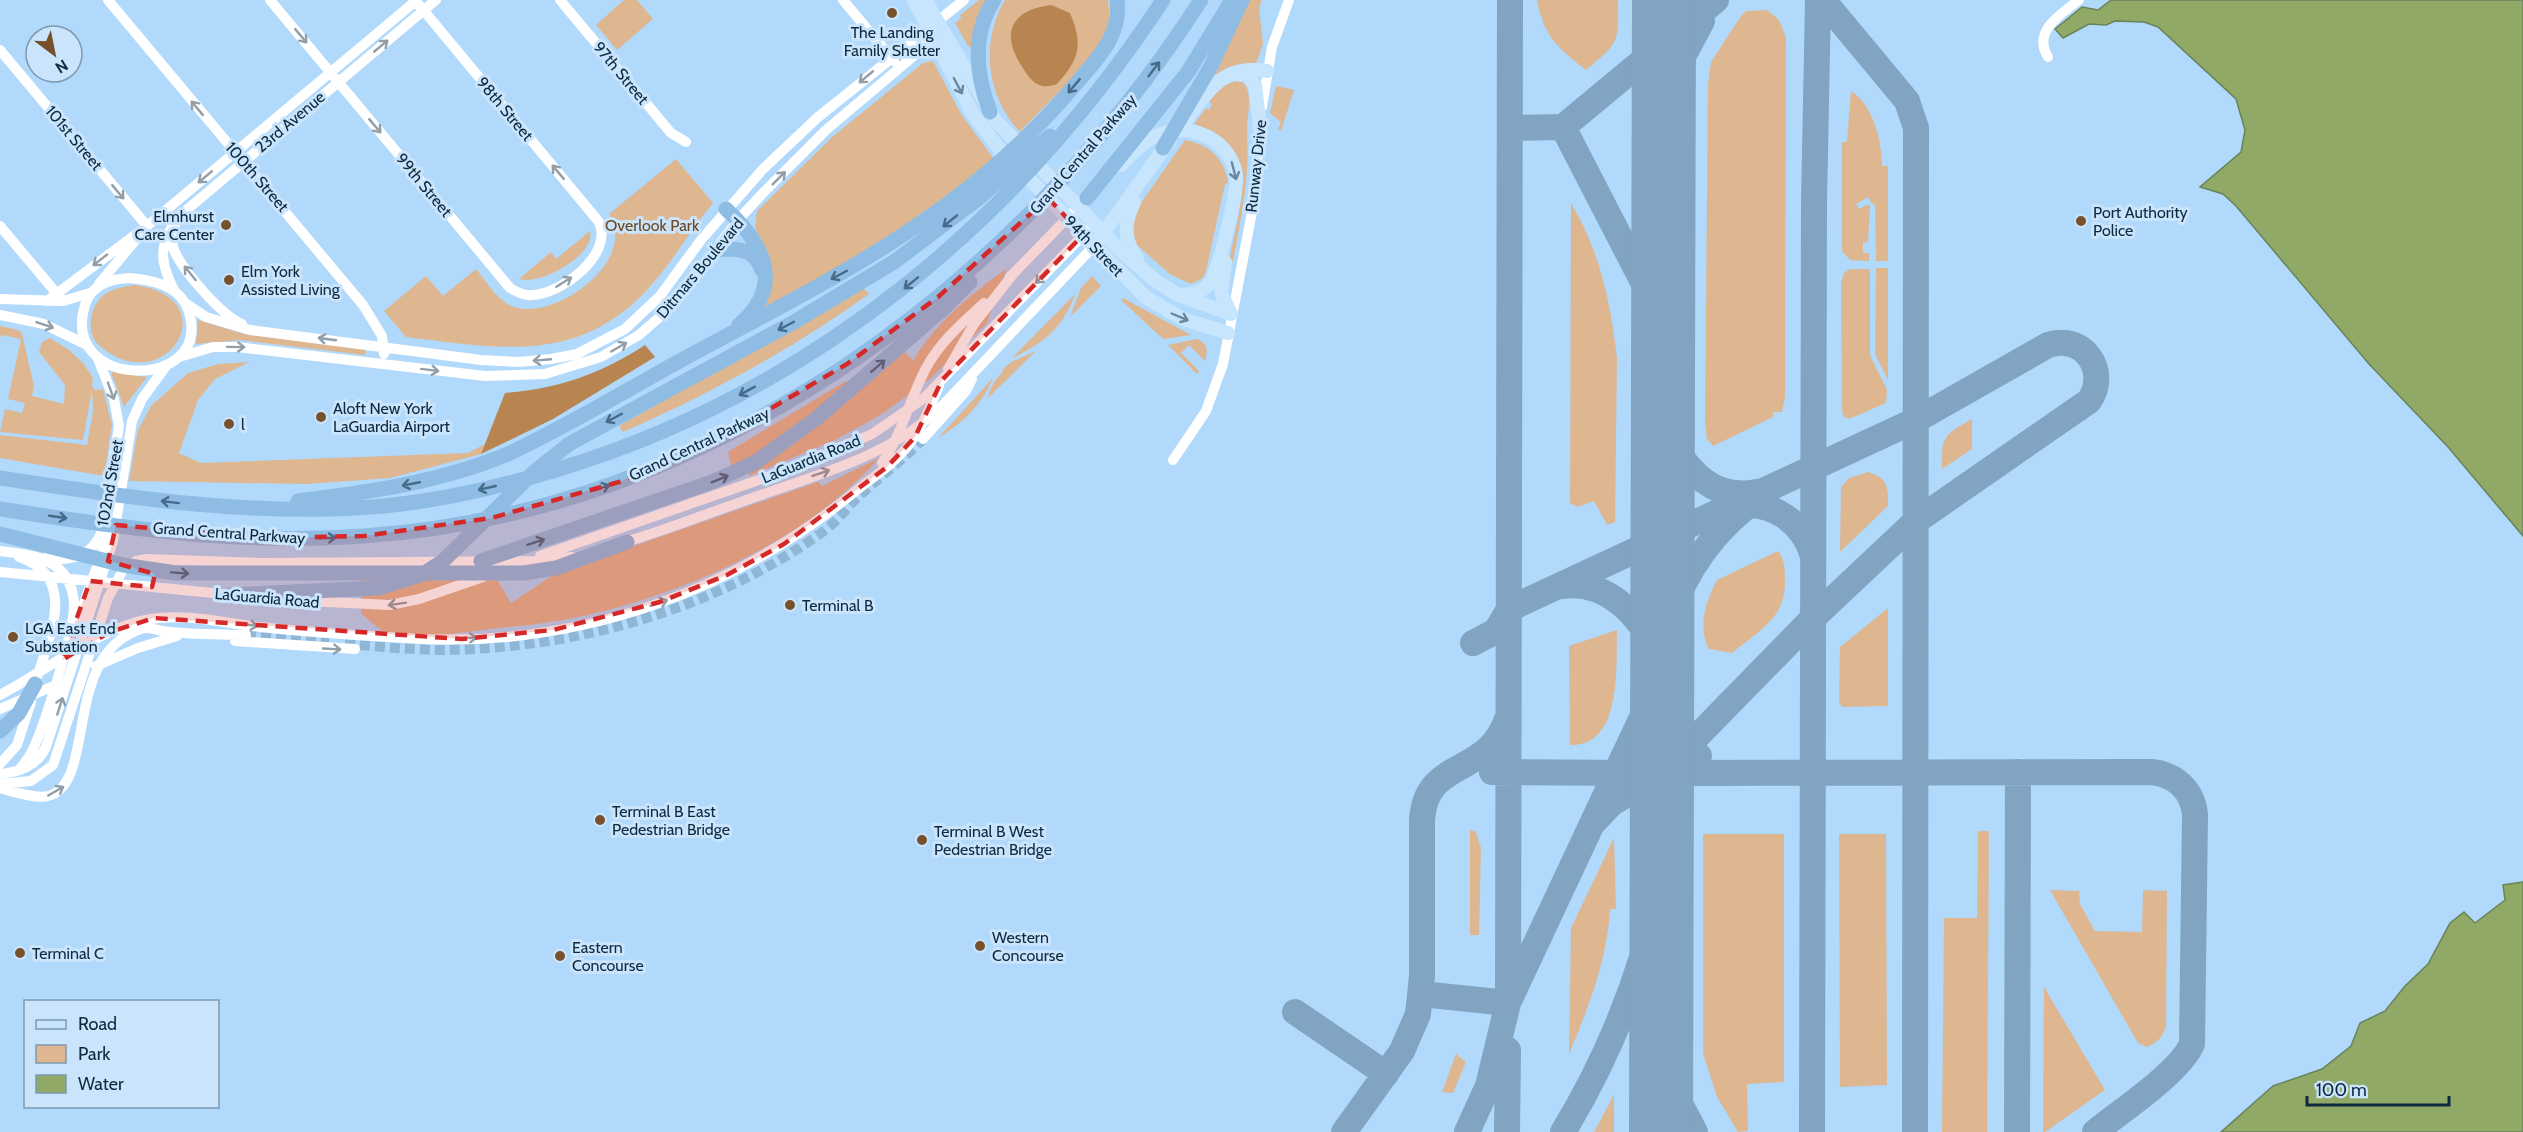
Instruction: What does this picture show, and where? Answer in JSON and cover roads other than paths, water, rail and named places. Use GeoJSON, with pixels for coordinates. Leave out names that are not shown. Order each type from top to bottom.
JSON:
{"type":"FeatureCollection","features":[{"type":"Feature","properties":{"kind":"highway"},"geometry":{"type":"LineString","coordinates":[[990,112],[980,81],[978,44],[985,17],[994,0]]}},
{"type":"Feature","properties":{"kind":"highway"},"geometry":{"type":"LineString","coordinates":[[228,507],[360,492],[432,479],[474,468],[540,439],[876,254],[974,186],[1038,126],[1106,48],[1116,27],[1117,0]]}},
{"type":"Feature","properties":{"kind":"highway","name":"Grand Central Parkway"},"geometry":{"type":"LineString","coordinates":[[0,478],[228,507],[374,507],[467,493],[534,477],[596,458],[711,410],[826,344],[910,284],[1003,201],[1099,91],[1163,0]]}},
{"type":"Feature","properties":{"kind":"highway","name":"Grand Central Parkway"},"geometry":{"type":"LineString","coordinates":[[0,509],[182,532],[264,538],[330,538],[393,534],[482,520],[590,491],[655,468],[720,438],[783,404],[847,364],[908,321],[966,274],[1021,225],[1078,164],[1151,74],[1201,0]]}},
{"type":"Feature","properties":{"kind":"highway"},"geometry":{"type":"LineString","coordinates":[[1085,204],[1188,72],[1232,0]]}},
{"type":"Feature","properties":{"kind":"highway"},"geometry":{"type":"LineString","coordinates":[[1163,148],[1221,47],[1242,0]]}},
{"type":"Feature","properties":{"kind":"highway"},"geometry":{"type":"LineString","coordinates":[[228,595],[299,590],[369,589],[412,579],[443,561],[534,472],[580,436],[794,322],[902,256],[979,198],[1099,91]]}},
{"type":"Feature","properties":{"kind":"highway"},"geometry":{"type":"LineString","coordinates":[[481,561],[712,482],[772,453],[817,418],[944,308],[1029,220],[1078,164]]}},
{"type":"Feature","properties":{"kind":"highway"},"geometry":{"type":"LineString","coordinates":[[676,363],[746,319],[757,303],[764,283],[765,267],[762,251],[738,220],[726,209]]}},
{"type":"Feature","properties":{"kind":"highway"},"geometry":{"type":"LineString","coordinates":[[715,250],[740,249],[748,252],[760,265],[764,283]]}},
{"type":"Feature","properties":{"kind":"highway"},"geometry":{"type":"LineString","coordinates":[[0,534],[140,568],[229,575],[524,573],[556,568],[627,542]]}},
{"type":"Feature","properties":{"kind":"highway"},"geometry":{"type":"LineString","coordinates":[[0,731],[19,713],[35,684]]}},
{"type":"Feature","properties":{"kind":"main road","name":"94th Street"},"geometry":{"type":"LineString","coordinates":[[914,0],[1003,129],[1085,204],[1100,228],[1156,281],[1178,295],[1231,314]]}},
{"type":"Feature","properties":{"kind":"main road","name":"94th Street"},"geometry":{"type":"LineString","coordinates":[[925,0],[932,27],[973,114],[992,140],[1093,247],[1153,304],[1183,319],[1228,333]]}},
{"type":"Feature","properties":{"kind":"main road"},"geometry":{"type":"LineString","coordinates":[[1093,247],[1100,228],[1142,181],[1163,148],[1224,77],[1245,69],[1267,71]]}},
{"type":"Feature","properties":{"kind":"main road"},"geometry":{"type":"LineString","coordinates":[[1224,77],[1243,74],[1253,81],[1260,128]]}},
{"type":"Feature","properties":{"kind":"main road"},"geometry":{"type":"LineString","coordinates":[[1085,204],[1151,138],[1181,130],[1205,135],[1223,148],[1234,169],[1236,195],[1211,282],[1201,291],[1178,295]]}},
{"type":"Feature","properties":{"kind":"main road"},"geometry":{"type":"LineString","coordinates":[[1142,181],[1127,217],[1126,233],[1135,256],[1156,281]]}},
{"type":"Feature","properties":{"kind":"main road"},"geometry":{"type":"LineString","coordinates":[[1230,218],[1221,294],[1231,314]]}},
{"type":"Feature","properties":{"kind":"street","name":"100th Street"},"geometry":{"type":"LineString","coordinates":[[108,0],[363,305],[382,336],[385,347]]}},
{"type":"Feature","properties":{"kind":"street","name":"99th Street"},"geometry":{"type":"LineString","coordinates":[[270,0],[510,288]]}},
{"type":"Feature","properties":{"kind":"street","name":"23rd Avenue"},"geometry":{"type":"LineString","coordinates":[[174,290],[165,271],[162,249],[177,218],[418,3],[436,0]]}},
{"type":"Feature","properties":{"kind":"street","name":"97th Street"},"geometry":{"type":"LineString","coordinates":[[560,0],[671,133],[686,142]]}},
{"type":"Feature","properties":{"kind":"street"},"geometry":{"type":"LineString","coordinates":[[843,0],[900,69]]}},
{"type":"Feature","properties":{"kind":"street","name":"Ditmars Boulevard"},"geometry":{"type":"LineString","coordinates":[[185,303],[199,314],[213,320],[250,330],[519,362],[577,354],[625,329],[644,313],[660,296],[726,209],[803,132],[890,57],[932,27],[964,0]]}},
{"type":"Feature","properties":{"kind":"street","name":"Runway Drive"},"geometry":{"type":"LineString","coordinates":[[1173,460],[1212,398],[1223,364],[1257,180],[1267,71],[1276,32],[1288,0]]}},
{"type":"Feature","properties":{"kind":"street"},"geometry":{"type":"LineString","coordinates":[[2048,57],[2042,43],[2044,32],[2079,0]]}},
{"type":"Feature","properties":{"kind":"street","name":"98th Street"},"geometry":{"type":"LineString","coordinates":[[418,3],[602,228],[604,238],[598,252],[585,267],[558,286],[536,295],[520,294],[510,288]]}},
{"type":"Feature","properties":{"kind":"street","name":"Ditmars Boulevard"},"geometry":{"type":"LineString","coordinates":[[179,357],[213,347],[237,346],[485,376],[545,374],[583,364],[622,346],[670,308],[738,220],[826,130],[922,49],[932,27]]}},
{"type":"Feature","properties":{"kind":"street","name":"101st Street"},"geometry":{"type":"LineString","coordinates":[[0,50],[147,226]]}},
{"type":"Feature","properties":{"kind":"street","name":"23rd Avenue"},"geometry":{"type":"LineString","coordinates":[[0,299],[47,301],[60,297],[235,152],[334,77]]}},
{"type":"Feature","properties":{"kind":"street"},"geometry":{"type":"LineString","coordinates":[[882,463],[897,440],[920,382],[934,355],[952,333],[1085,204]]}},
{"type":"Feature","properties":{"kind":"street"},"geometry":{"type":"LineString","coordinates":[[177,218],[172,243],[181,261],[223,312],[239,322],[268,331]]}},
{"type":"Feature","properties":{"kind":"street"},"geometry":{"type":"LineString","coordinates":[[0,226],[60,297],[129,278],[154,281],[174,290],[185,303],[191,326],[186,346],[179,357],[155,370],[132,370],[98,358],[87,345],[44,324],[0,315]]}},
{"type":"Feature","properties":{"kind":"street","name":"23rd Avenue"},"geometry":{"type":"LineString","coordinates":[[94,289],[147,226]]}},
{"type":"Feature","properties":{"kind":"street","name":"LaGuardia Road"},"geometry":{"type":"LineString","coordinates":[[0,572],[300,602],[400,604],[821,458],[856,442],[890,423],[929,393],[1083,235],[1100,228]]}},
{"type":"Feature","properties":{"kind":"street","name":"LaGuardia Road"},"geometry":{"type":"LineString","coordinates":[[183,559],[279,563],[563,558],[627,542],[833,469],[885,447],[925,422],[1093,247]]}},
{"type":"Feature","properties":{"kind":"street"},"geometry":{"type":"LineString","coordinates":[[0,695],[110,632],[154,618],[185,618],[297,630],[409,638],[509,636],[554,630],[624,614],[675,597],[727,575],[772,552],[821,520],[887,467],[909,446],[920,429],[961,346],[1014,273]]}},
{"type":"Feature","properties":{"kind":"street"},"geometry":{"type":"LineString","coordinates":[[87,345],[83,313],[94,289]]}},
{"type":"Feature","properties":{"kind":"street"},"geometry":{"type":"LineString","coordinates":[[382,364],[385,347]]}},
{"type":"Feature","properties":{"kind":"street","name":"102nd Street"},"geometry":{"type":"LineString","coordinates":[[98,358],[125,427],[118,506]]}},
{"type":"Feature","properties":{"kind":"street"},"geometry":{"type":"LineString","coordinates":[[923,439],[966,391],[981,363]]}},
{"type":"Feature","properties":{"kind":"street","name":"102nd Street"},"geometry":{"type":"LineString","coordinates":[[0,552],[72,560],[83,555],[97,543],[102,531],[125,427],[166,366]]}},
{"type":"Feature","properties":{"kind":"street"},"geometry":{"type":"LineString","coordinates":[[0,774],[26,768],[39,759],[46,747],[113,541],[118,506]]}},
{"type":"Feature","properties":{"kind":"street"},"geometry":{"type":"LineString","coordinates":[[0,784],[15,773],[29,756],[118,506]]}},
{"type":"Feature","properties":{"kind":"street"},"geometry":{"type":"LineString","coordinates":[[0,552],[22,558],[38,568],[47,578],[55,596],[57,614],[17,745],[0,764]]}},
{"type":"Feature","properties":{"kind":"street"},"geometry":{"type":"LineString","coordinates":[[103,574],[117,561],[134,554],[156,554],[183,559]]}},
{"type":"Feature","properties":{"kind":"street"},"geometry":{"type":"LineString","coordinates":[[36,556],[60,570],[73,593],[74,614],[62,659]]}},
{"type":"Feature","properties":{"kind":"street"},"geometry":{"type":"LineString","coordinates":[[0,784],[19,784],[37,779],[50,769],[55,761],[108,597],[119,574],[131,564],[141,560],[183,559]]}},
{"type":"Feature","properties":{"kind":"street"},"geometry":{"type":"LineString","coordinates":[[0,784],[44,796],[59,791],[66,785],[73,771],[83,710],[99,662],[117,643],[145,627],[164,632],[267,644],[355,649]]}},
{"type":"Feature","properties":{"kind":"street"},"geometry":{"type":"LineString","coordinates":[[0,709],[150,644],[184,635],[226,630]]}},
{"type":"Feature","properties":{"kind":"street"},"geometry":{"type":"LineString","coordinates":[[164,632],[246,635]]}},
{"type":"Feature","properties":{"kind":"street"},"geometry":{"type":"LineString","coordinates":[[0,751],[55,761]]}},
{"type":"Feature","properties":{"kind":"water"},"geometry":{"type":"Polygon","coordinates":[[[2111,0],[2523,0],[2523,536],[2448,447],[2369,364],[2236,206],[2223,194],[2200,187],[2241,152],[2245,130],[2236,99],[2158,27],[2144,22],[2115,21],[2106,25],[2089,24],[2063,38],[2055,29],[2082,7],[2098,10],[2111,0]]]}},
{"type":"Feature","properties":{"kind":"water"},"geometry":{"type":"Polygon","coordinates":[[[2523,882],[2523,1132],[2221,1132],[2273,1086],[2322,1069],[2351,1046],[2360,1023],[2385,1011],[2405,986],[2428,964],[2450,923],[2464,912],[2475,923],[2505,900],[2503,885],[2523,882]]]}},
{"type":"Feature","properties":{"kind":"tunnel"},"geometry":{"type":"LineString","coordinates":[[345,644],[444,650],[494,648],[545,642],[643,619],[691,602],[737,582],[782,558],[824,531],[859,496],[923,439]]}},
{"type":"Feature","properties":{"kind":"tunnel"},"geometry":{"type":"LineString","coordinates":[[246,635],[329,642]]}},
{"type":"Feature","properties":{"kind":"place","name":"The Landing Family Shelter"},"geometry":{"type":"Point","coordinates":[892,13]}},
{"type":"Feature","properties":{"kind":"place","name":"Port Authority Police"},"geometry":{"type":"Point","coordinates":[2081,221]}},
{"type":"Feature","properties":{"kind":"place","name":"Elmhurst Care Center"},"geometry":{"type":"Point","coordinates":[226,225]}},
{"type":"Feature","properties":{"kind":"place","name":"Elm York Assisted Living"},"geometry":{"type":"Point","coordinates":[229,280]}},
{"type":"Feature","properties":{"kind":"place","name":"Aloft New York LaGuardia Airport"},"geometry":{"type":"Point","coordinates":[321,417]}},
{"type":"Feature","properties":{"kind":"place","name":"l"},"geometry":{"type":"Point","coordinates":[229,424]}},
{"type":"Feature","properties":{"kind":"place","name":"Terminal B"},"geometry":{"type":"Point","coordinates":[790,605]}},
{"type":"Feature","properties":{"kind":"place","name":"LGA East End Substation"},"geometry":{"type":"Point","coordinates":[13,637]}},
{"type":"Feature","properties":{"kind":"place","name":"Terminal B East Pedestrian Bridge"},"geometry":{"type":"Point","coordinates":[600,820]}},
{"type":"Feature","properties":{"kind":"place","name":"Terminal B West Pedestrian Bridge"},"geometry":{"type":"Point","coordinates":[922,840]}},
{"type":"Feature","properties":{"kind":"place","name":"Western Concourse"},"geometry":{"type":"Point","coordinates":[980,946]}},
{"type":"Feature","properties":{"kind":"place","name":"Terminal C"},"geometry":{"type":"Point","coordinates":[20,953]}},
{"type":"Feature","properties":{"kind":"place","name":"Eastern Concourse"},"geometry":{"type":"Point","coordinates":[560,956]}},
{"type":"Feature","properties":{"kind":"park label","name":"Overlook Park"},"geometry":{"type":"Point","coordinates":[652,225]}}]}
